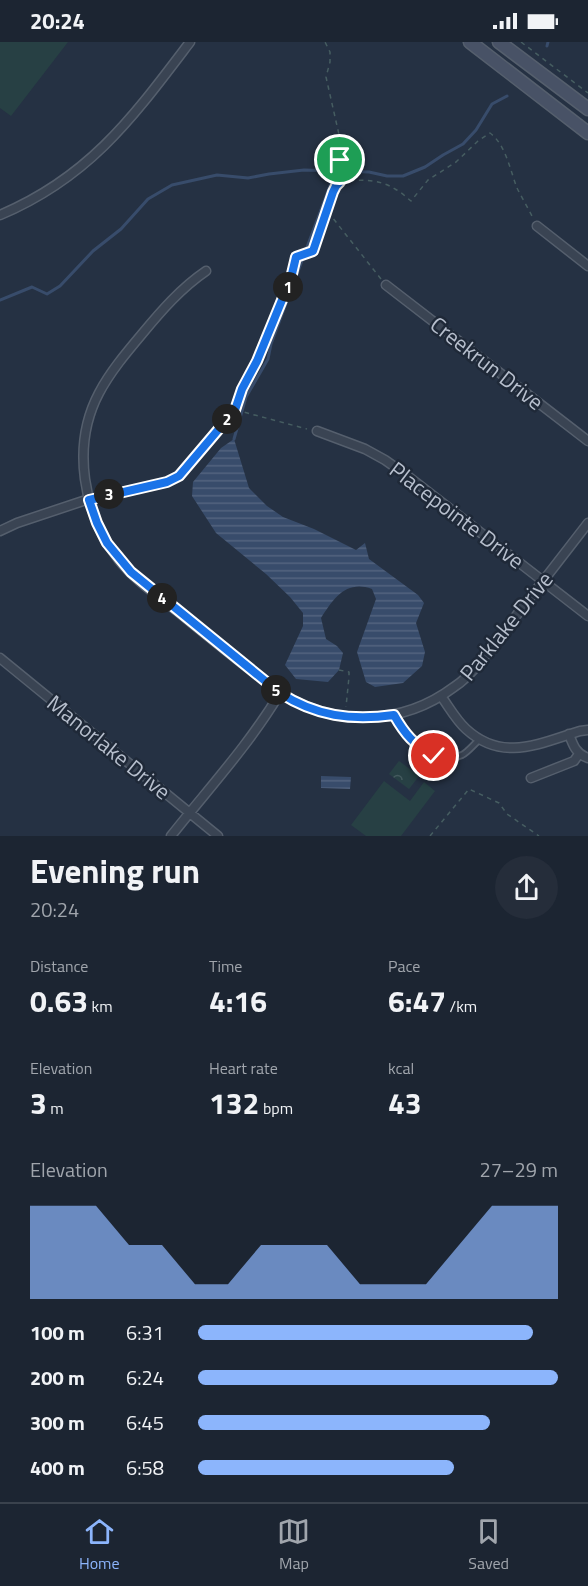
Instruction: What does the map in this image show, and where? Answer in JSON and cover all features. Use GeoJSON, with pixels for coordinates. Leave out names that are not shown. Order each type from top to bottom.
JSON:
{"type":"FeatureCollection","features":[{"type":"Feature","properties":{"kind":"main road"},"geometry":{"type":"LineString","coordinates":[[470,42],[588,133]]}},
{"type":"Feature","properties":{"kind":"main road"},"geometry":{"type":"LineString","coordinates":[[499,42],[588,109]]}},
{"type":"Feature","properties":{"kind":"street"},"geometry":{"type":"LineString","coordinates":[[0,215],[46,192],[70,176],[104,147],[124,126],[190,42]]}},
{"type":"Feature","properties":{"kind":"street"},"geometry":{"type":"LineString","coordinates":[[537,226],[588,266]]}},
{"type":"Feature","properties":{"kind":"street","name":"Parklake Drive"},"geometry":{"type":"LineString","coordinates":[[206,271],[182,289],[110,374],[91,414],[86,435],[84,473],[89,500],[97,523],[107,543],[131,572],[280,693],[306,707],[327,714],[372,718],[415,709],[441,696],[466,678],[481,661],[588,523]]}},
{"type":"Feature","properties":{"kind":"street","name":"Creekrun Drive"},"geometry":{"type":"LineString","coordinates":[[386,285],[588,441]]}},
{"type":"Feature","properties":{"kind":"street","name":"Placepointe Drive"},"geometry":{"type":"LineString","coordinates":[[317,431],[358,446],[385,460],[588,616]]}},
{"type":"Feature","properties":{"kind":"street"},"geometry":{"type":"LineString","coordinates":[[0,531],[26,519],[89,500]]}},
{"type":"Feature","properties":{"kind":"street","name":"Manorlake Drive"},"geometry":{"type":"LineString","coordinates":[[0,658],[218,836]]}},
{"type":"Feature","properties":{"kind":"street"},"geometry":{"type":"LineString","coordinates":[[171,836],[255,731],[280,693]]}},
{"type":"Feature","properties":{"kind":"street"},"geometry":{"type":"LineString","coordinates":[[441,696],[462,725],[480,739],[501,747],[524,748],[588,730]]}},
{"type":"Feature","properties":{"kind":"street"},"geometry":{"type":"LineString","coordinates":[[569,734],[575,749],[579,754],[588,758]]}},
{"type":"Feature","properties":{"kind":"street"},"geometry":{"type":"LineString","coordinates":[[531,778],[574,761],[579,754]]}},
{"type":"Feature","properties":{"kind":"lane"},"geometry":{"type":"LineString","coordinates":[[394,715],[409,738],[434,756],[453,758],[464,754],[480,739]]}},
{"type":"Feature","properties":{"kind":"path"},"geometry":{"type":"LineString","coordinates":[[325,42],[330,52],[326,77],[340,139],[340,182]]}},
{"type":"Feature","properties":{"kind":"path"},"geometry":{"type":"LineString","coordinates":[[521,42],[588,93]]}},
{"type":"Feature","properties":{"kind":"path"},"geometry":{"type":"LineString","coordinates":[[89,500],[167,482],[179,476],[235,410],[291,278],[296,257],[313,251],[333,192],[340,182],[354,180],[377,182],[393,187],[411,201],[428,180],[456,162],[489,133],[496,138],[504,152],[518,190],[537,226]]}},
{"type":"Feature","properties":{"kind":"path"},"geometry":{"type":"LineString","coordinates":[[328,211],[386,285]]}},
{"type":"Feature","properties":{"kind":"path"},"geometry":{"type":"LineString","coordinates":[[235,410],[317,431]]}},
{"type":"Feature","properties":{"kind":"path"},"geometry":{"type":"LineString","coordinates":[[339,670],[349,672],[350,677],[345,717]]}},
{"type":"Feature","properties":{"kind":"path"},"geometry":{"type":"LineString","coordinates":[[430,836],[469,789],[499,803],[507,814],[539,836]]}},
{"type":"Feature","properties":{"kind":"green space"},"geometry":{"type":"Polygon","coordinates":[[[0,42],[68,42],[11,116],[0,108],[0,42]]]}},
{"type":"Feature","properties":{"kind":"green space"},"geometry":{"type":"Polygon","coordinates":[[[399,761],[419,776],[409,789],[389,774],[399,761]]]}},
{"type":"Feature","properties":{"kind":"green space"},"geometry":{"type":"Polygon","coordinates":[[[384,781],[410,801],[424,782],[435,791],[401,836],[366,836],[351,825],[384,781]]]}},
{"type":"Feature","properties":{"kind":"water"},"geometry":{"type":"Polygon","coordinates":[[[234,439],[249,488],[267,506],[283,517],[314,529],[356,550],[365,543],[369,559],[418,595],[424,603],[416,623],[425,652],[422,666],[403,683],[375,687],[366,682],[357,652],[376,599],[372,589],[363,587],[348,589],[342,593],[321,618],[326,639],[343,653],[339,670],[328,682],[296,679],[285,665],[303,626],[303,613],[266,574],[216,533],[192,496],[193,482],[221,448],[234,439]]]}},
{"type":"Feature","properties":{"kind":"water"},"geometry":{"type":"Polygon","coordinates":[[[321,776],[351,777],[350,789],[321,788],[321,776]]]}},
{"type":"Feature","properties":{"kind":"waterway"},"geometry":{"type":"LineString","coordinates":[[547,46],[548,42]]}},
{"type":"Feature","properties":{"kind":"waterway"},"geometry":{"type":"LineString","coordinates":[[0,300],[32,287],[47,294],[60,286],[93,251],[121,229],[148,199],[172,185],[217,175],[248,178],[304,170],[369,172],[387,176],[403,176],[425,167],[463,144],[476,130],[492,104],[507,96]]}},
{"type":"Feature","properties":{"kind":"waterway"},"geometry":{"type":"LineString","coordinates":[[234,439],[246,397],[268,359],[271,344],[335,172]]}},
{"type":"Feature","properties":{"kind":"route"},"geometry":{"type":"LineString","coordinates":[[340,160],[340,182],[333,192],[313,251],[296,257],[291,278],[235,410],[179,476],[167,482],[89,500],[107,543],[120,561],[142,582],[280,693],[306,707],[334,716],[372,718],[394,715],[409,738],[434,756]]}}]}
